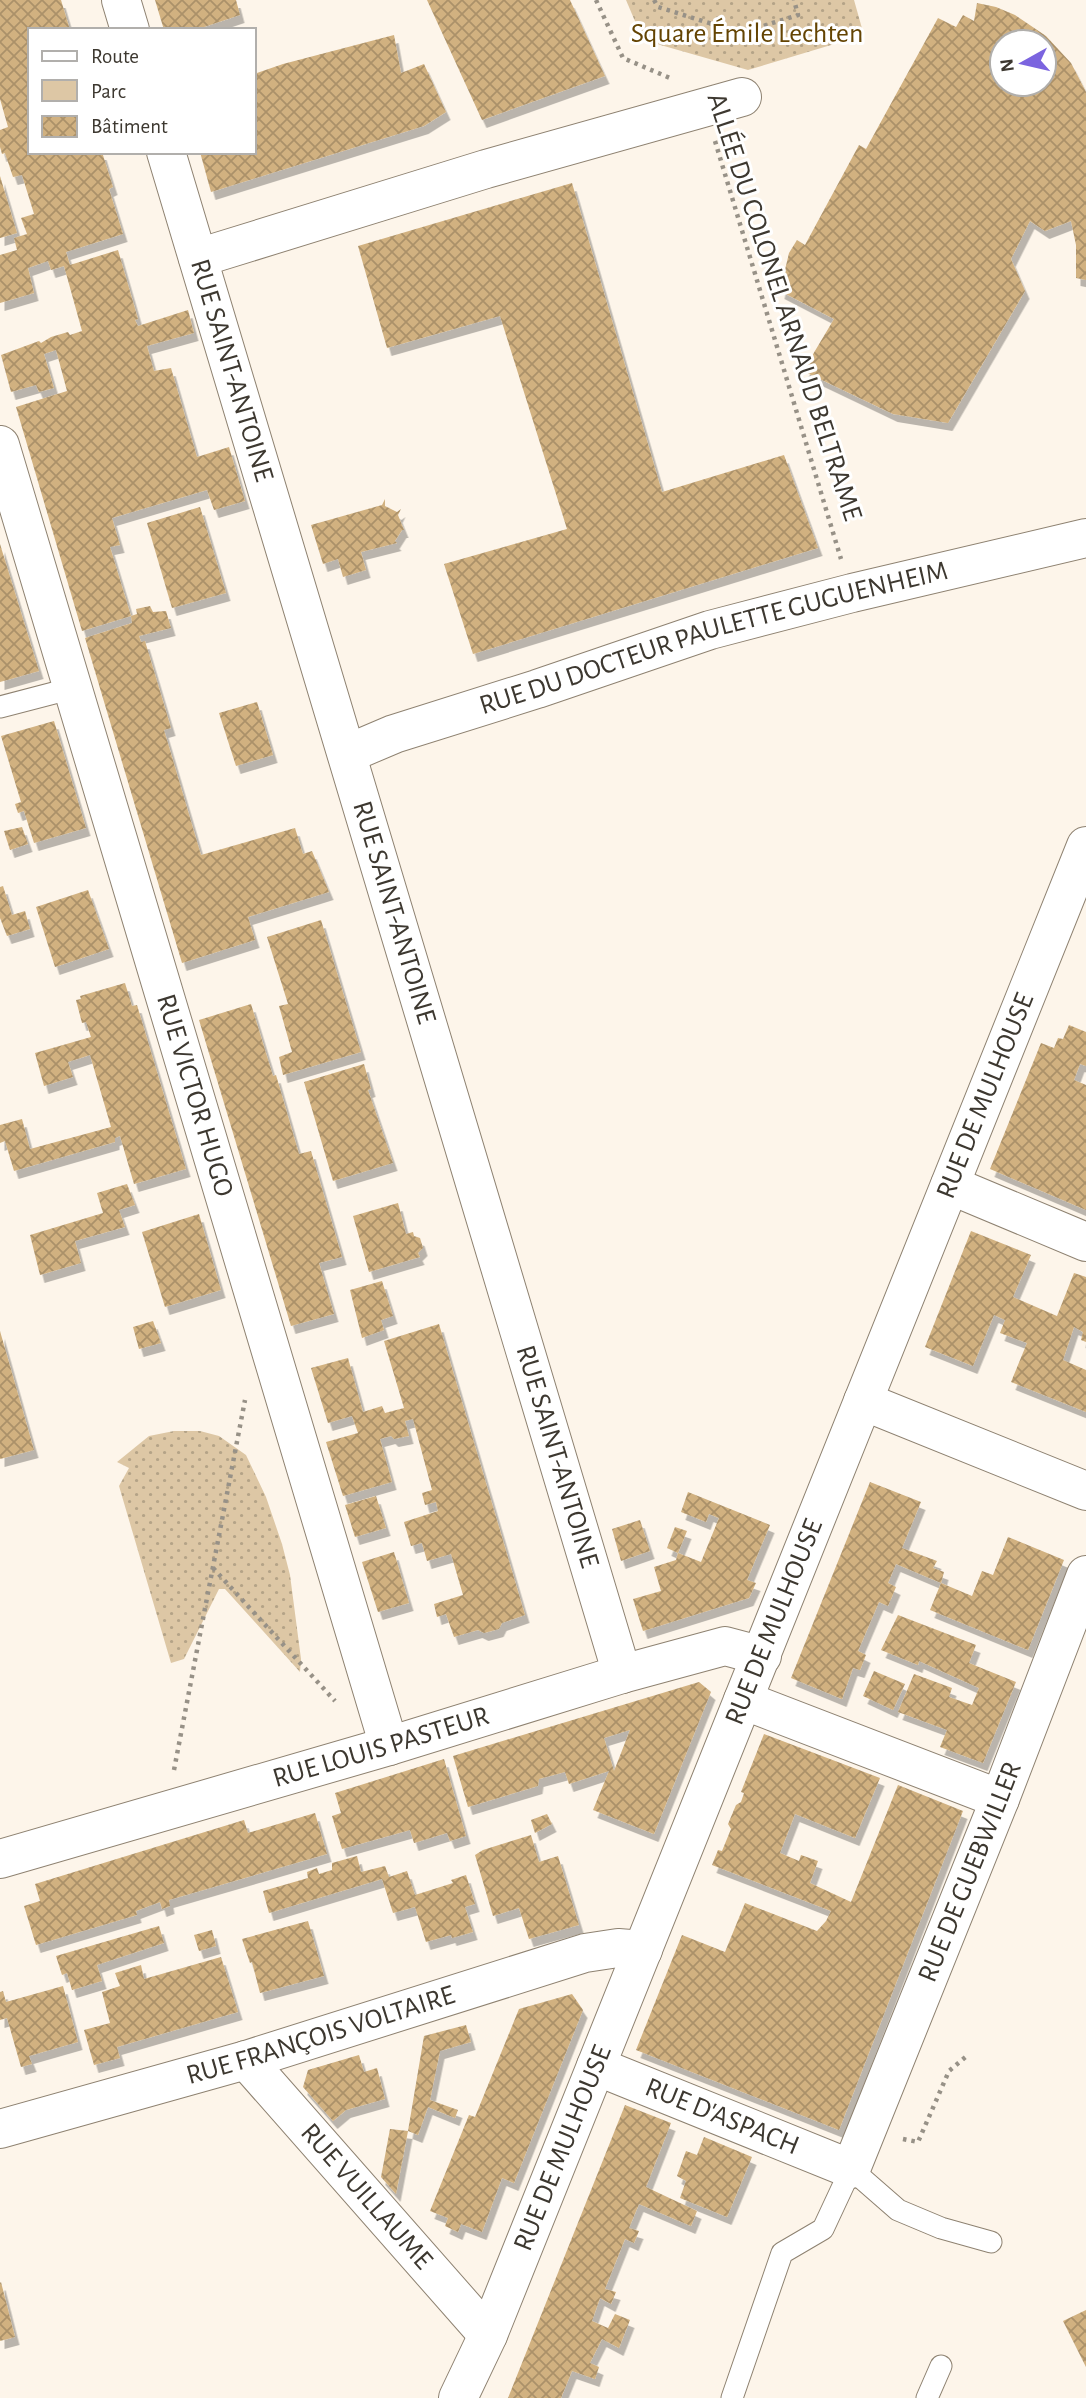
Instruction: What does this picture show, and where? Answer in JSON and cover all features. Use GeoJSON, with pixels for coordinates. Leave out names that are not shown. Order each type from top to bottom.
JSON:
{"type":"FeatureCollection","features":[{"type":"Feature","properties":{"kind":"street"},"geometry":{"type":"LineString","coordinates":[[121,0],[129,28]]}},
{"type":"Feature","properties":{"kind":"street"},"geometry":{"type":"LineString","coordinates":[[198,258],[486,169],[742,97]]}},
{"type":"Feature","properties":{"kind":"street","name":"RUE SAINT-ANTOINE"},"geometry":{"type":"LineString","coordinates":[[167,154],[622,1674]]}},
{"type":"Feature","properties":{"kind":"street","name":"RUE VICTOR HUGO"},"geometry":{"type":"LineString","coordinates":[[0,445],[389,1746]]}},
{"type":"Feature","properties":{"kind":"street","name":"RUE DU DOCTEUR PAULETTE GUGUENHEIM"},"geometry":{"type":"LineString","coordinates":[[347,754],[394,734],[710,630],[852,593],[1086,538]]}},
{"type":"Feature","properties":{"kind":"street","name":"RUE DE MULHOUSE"},"geometry":{"type":"LineString","coordinates":[[458,2398],[488,2335],[1086,846]]}},
{"type":"Feature","properties":{"kind":"street"},"geometry":{"type":"LineString","coordinates":[[950,1185],[1086,1242]]}},
{"type":"Feature","properties":{"kind":"street"},"geometry":{"type":"LineString","coordinates":[[863,1401],[1086,1491]]}},
{"type":"Feature","properties":{"kind":"street","name":"RUE DE GUEBWILLER"},"geometry":{"type":"LineString","coordinates":[[851,2169],[1000,1799],[1086,1575]]}},
{"type":"Feature","properties":{"kind":"street","name":"RUE LOUIS PASTEUR"},"geometry":{"type":"LineString","coordinates":[[0,1858],[725,1646],[762,1656]]}},
{"type":"Feature","properties":{"kind":"street"},"geometry":{"type":"LineString","coordinates":[[743,1700],[1000,1799]]}},
{"type":"Feature","properties":{"kind":"street","name":"RUE FRANÇOIS VOLTAIRE"},"geometry":{"type":"LineString","coordinates":[[0,2129],[246,2060],[585,1953],[618,1948],[643,1950]]}},
{"type":"Feature","properties":{"kind":"street","name":"RUE VUILLAUME"},"geometry":{"type":"LineString","coordinates":[[246,2060],[488,2335]]}},
{"type":"Feature","properties":{"kind":"street","name":"RUE D'ASPACH"},"geometry":{"type":"LineString","coordinates":[[596,2066],[851,2169]]}},
{"type":"Feature","properties":{"kind":"lane"},"geometry":{"type":"LineString","coordinates":[[0,707],[73,688]]}},
{"type":"Feature","properties":{"kind":"lane"},"geometry":{"type":"LineString","coordinates":[[732,2398],[782,2253],[823,2229],[851,2169],[898,2210],[941,2228],[991,2242]]}},
{"type":"Feature","properties":{"kind":"lane"},"geometry":{"type":"LineString","coordinates":[[927,2398],[941,2366]]}},
{"type":"Feature","properties":{"kind":"path","name":"ALLÉE DU COLONEL ARNAUD BELTRAME"},"geometry":{"type":"LineString","coordinates":[[596,0],[623,58],[700,91],[852,593]]}},
{"type":"Feature","properties":{"kind":"path"},"geometry":{"type":"LineString","coordinates":[[654,0],[658,7],[741,33],[798,15],[794,0]]}},
{"type":"Feature","properties":{"kind":"path"},"geometry":{"type":"LineString","coordinates":[[166,1810],[247,1390]]}},
{"type":"Feature","properties":{"kind":"path"},"geometry":{"type":"LineString","coordinates":[[213,1567],[342,1709]]}},
{"type":"Feature","properties":{"kind":"path"},"geometry":{"type":"LineString","coordinates":[[867,2130],[918,2142],[950,2071],[968,2055]]}},
{"type":"Feature","properties":{"kind":"green space","name":"Square Émile Lechten"},"geometry":{"type":"Polygon","coordinates":[[[626,0],[854,0],[863,32],[861,36],[748,70],[643,40],[626,0]]]}},
{"type":"Feature","properties":{"kind":"green space"},"geometry":{"type":"Polygon","coordinates":[[[174,1431],[200,1431],[219,1436],[246,1455],[266,1497],[290,1575],[301,1659],[300,1672],[225,1589],[219,1589],[184,1659],[171,1663],[119,1486],[129,1468],[117,1462],[149,1436],[174,1431]]]}},
{"type":"Feature","properties":{"kind":"building"},"geometry":{"type":"Polygon","coordinates":[[[0,0],[61,0],[69,28],[28,28],[28,154],[103,154],[113,187],[109,189],[123,234],[66,252],[70,265],[118,250],[138,326],[188,310],[194,333],[147,346],[154,371],[171,368],[197,457],[229,447],[245,501],[214,510],[207,490],[112,518],[120,545],[110,547],[131,616],[82,631],[16,407],[67,391],[56,350],[44,354],[54,388],[39,392],[36,385],[11,392],[1,355],[39,341],[41,343],[51,337],[82,331],[64,266],[51,270],[48,261],[28,268],[34,293],[0,303],[0,255],[17,250],[14,238],[27,234],[21,218],[34,214],[22,175],[13,177],[5,153],[2,154],[0,130],[8,127],[0,99],[0,0]]]}},
{"type":"Feature","properties":{"kind":"building"},"geometry":{"type":"Polygon","coordinates":[[[155,0],[236,0],[240,15],[201,28],[163,28],[155,0]]]}},
{"type":"Feature","properties":{"kind":"building"},"geometry":{"type":"Polygon","coordinates":[[[427,0],[570,0],[605,76],[482,120],[427,0]]]}},
{"type":"Feature","properties":{"kind":"building"},"geometry":{"type":"Polygon","coordinates":[[[977,3],[1015,15],[1034,28],[988,28],[988,98],[1058,98],[1058,49],[1071,63],[1086,92],[1086,280],[1076,278],[1076,245],[1071,221],[1045,231],[1030,221],[1011,259],[1025,291],[948,423],[893,414],[803,371],[834,319],[780,291],[789,253],[797,240],[805,245],[859,145],[866,149],[938,18],[956,27],[963,15],[974,21],[977,3]]]}},
{"type":"Feature","properties":{"kind":"building"},"geometry":{"type":"Polygon","coordinates":[[[394,35],[401,73],[424,64],[446,112],[424,126],[211,192],[201,154],[256,154],[256,73],[394,35]]]}},
{"type":"Feature","properties":{"kind":"building"},"geometry":{"type":"Polygon","coordinates":[[[0,176],[17,233],[0,238],[0,176]]]}},
{"type":"Feature","properties":{"kind":"building"},"geometry":{"type":"Polygon","coordinates":[[[572,183],[662,492],[784,455],[818,548],[473,654],[444,564],[567,529],[500,316],[387,348],[358,246],[572,183]]]}},
{"type":"Feature","properties":{"kind":"building"},"geometry":{"type":"Polygon","coordinates":[[[385,499],[385,506],[397,512],[401,509],[398,515],[404,530],[395,541],[397,543],[361,552],[366,570],[343,577],[338,559],[323,564],[311,525],[382,505],[385,499]]]}},
{"type":"Feature","properties":{"kind":"building"},"geometry":{"type":"Polygon","coordinates":[[[200,507],[226,593],[172,608],[147,523],[200,507]]]}},
{"type":"Feature","properties":{"kind":"building"},"geometry":{"type":"Polygon","coordinates":[[[0,544],[39,671],[0,682],[0,544]]]}},
{"type":"Feature","properties":{"kind":"building"},"geometry":{"type":"Polygon","coordinates":[[[150,606],[153,612],[166,611],[171,628],[139,636],[141,642],[145,641],[171,728],[164,730],[201,855],[295,828],[303,854],[312,851],[329,892],[248,917],[255,940],[182,963],[85,638],[132,623],[131,616],[137,614],[136,609],[150,606]]]}},
{"type":"Feature","properties":{"kind":"building"},"geometry":{"type":"Polygon","coordinates":[[[257,702],[273,755],[236,766],[219,713],[257,702]]]}},
{"type":"Feature","properties":{"kind":"building"},"geometry":{"type":"Polygon","coordinates":[[[54,721],[86,828],[34,843],[24,811],[18,813],[15,804],[21,802],[1,736],[54,721]]]}},
{"type":"Feature","properties":{"kind":"building"},"geometry":{"type":"Polygon","coordinates":[[[22,827],[28,844],[10,850],[4,831],[22,827]]]}},
{"type":"Feature","properties":{"kind":"building"},"geometry":{"type":"Polygon","coordinates":[[[3,886],[12,915],[25,911],[30,929],[7,936],[0,918],[0,887],[3,886]]]}},
{"type":"Feature","properties":{"kind":"building"},"geometry":{"type":"Polygon","coordinates":[[[88,890],[109,949],[55,967],[36,907],[88,890]]]}},
{"type":"Feature","properties":{"kind":"building"},"geometry":{"type":"Polygon","coordinates":[[[321,920],[361,1052],[283,1075],[279,1057],[292,1052],[279,1006],[288,1004],[267,937],[321,920]]]}},
{"type":"Feature","properties":{"kind":"building"},"geometry":{"type":"Polygon","coordinates":[[[125,983],[132,1006],[137,1005],[186,1169],[134,1184],[120,1136],[115,1138],[115,1142],[14,1171],[5,1141],[0,1143],[0,1125],[22,1119],[30,1149],[111,1127],[90,1055],[68,1062],[73,1077],[44,1086],[35,1053],[91,1037],[86,1022],[82,1023],[76,1000],[81,999],[80,996],[125,983]]]}},
{"type":"Feature","properties":{"kind":"building"},"geometry":{"type":"Polygon","coordinates":[[[251,1004],[273,1076],[276,1075],[299,1154],[311,1151],[342,1257],[319,1263],[334,1314],[291,1326],[199,1020],[251,1004]]]}},
{"type":"Feature","properties":{"kind":"building"},"geometry":{"type":"Polygon","coordinates":[[[1069,1025],[1086,1032],[1086,1066],[1080,1064],[1074,1080],[1086,1085],[1086,1210],[990,1169],[1041,1043],[1054,1048],[1058,1038],[1063,1039],[1069,1025]]]}},
{"type":"Feature","properties":{"kind":"building"},"geometry":{"type":"Polygon","coordinates":[[[364,1064],[371,1089],[368,1090],[393,1163],[333,1181],[304,1082],[364,1064]]]}},
{"type":"Feature","properties":{"kind":"building"},"geometry":{"type":"Polygon","coordinates":[[[127,1184],[135,1205],[119,1210],[125,1227],[75,1241],[81,1263],[40,1275],[30,1235],[103,1213],[97,1193],[127,1184]]]}},
{"type":"Feature","properties":{"kind":"building"},"geometry":{"type":"Polygon","coordinates":[[[398,1203],[406,1234],[413,1232],[414,1236],[420,1238],[423,1248],[418,1253],[420,1257],[369,1272],[353,1216],[398,1203]]]}},
{"type":"Feature","properties":{"kind":"building"},"geometry":{"type":"Polygon","coordinates":[[[199,1214],[221,1290],[165,1307],[142,1232],[199,1214]]]}},
{"type":"Feature","properties":{"kind":"building"},"geometry":{"type":"Polygon","coordinates":[[[971,1231],[1031,1255],[1013,1297],[1057,1316],[1074,1273],[1086,1277],[1086,1342],[1081,1340],[1083,1332],[1074,1327],[1063,1360],[1086,1370],[1086,1412],[1011,1382],[1027,1343],[1000,1333],[1005,1320],[994,1315],[973,1366],[925,1347],[971,1231]]]}},
{"type":"Feature","properties":{"kind":"building"},"geometry":{"type":"Polygon","coordinates":[[[382,1281],[393,1316],[381,1320],[384,1330],[362,1338],[350,1290],[382,1281]]]}},
{"type":"Feature","properties":{"kind":"building"},"geometry":{"type":"Polygon","coordinates":[[[153,1321],[161,1343],[139,1349],[133,1327],[153,1321]]]}},
{"type":"Feature","properties":{"kind":"building"},"geometry":{"type":"Polygon","coordinates":[[[439,1324],[525,1615],[502,1623],[499,1629],[484,1633],[478,1630],[454,1637],[446,1614],[437,1617],[434,1604],[463,1595],[451,1554],[427,1561],[422,1543],[411,1546],[404,1522],[438,1511],[436,1502],[425,1505],[422,1493],[432,1490],[413,1419],[405,1421],[409,1436],[380,1439],[392,1482],[343,1496],[326,1442],[358,1433],[352,1416],[328,1423],[311,1368],[348,1358],[363,1412],[382,1406],[385,1413],[404,1408],[384,1341],[439,1324]]]}},
{"type":"Feature","properties":{"kind":"building"},"geometry":{"type":"Polygon","coordinates":[[[0,1331],[34,1450],[0,1459],[0,1331]]]}},
{"type":"Feature","properties":{"kind":"building"},"geometry":{"type":"Polygon","coordinates":[[[870,1482],[921,1502],[902,1548],[937,1561],[933,1568],[944,1572],[941,1583],[896,1564],[888,1583],[896,1587],[888,1606],[879,1602],[858,1651],[866,1655],[860,1670],[853,1668],[842,1699],[791,1678],[870,1482]]]}},
{"type":"Feature","properties":{"kind":"building"},"geometry":{"type":"Polygon","coordinates":[[[688,1492],[770,1525],[747,1580],[756,1583],[749,1598],[643,1631],[633,1599],[661,1591],[654,1567],[676,1560],[678,1553],[701,1562],[719,1518],[709,1514],[706,1522],[681,1512],[688,1492]]]}},
{"type":"Feature","properties":{"kind":"building"},"geometry":{"type":"Polygon","coordinates":[[[376,1496],[386,1528],[355,1537],[345,1505],[376,1496]]]}},
{"type":"Feature","properties":{"kind":"building"},"geometry":{"type":"Polygon","coordinates":[[[640,1520],[650,1551],[621,1561],[612,1529],[640,1520]]]}},
{"type":"Feature","properties":{"kind":"building"},"geometry":{"type":"Polygon","coordinates":[[[675,1527],[687,1531],[678,1553],[667,1548],[675,1527]]]}},
{"type":"Feature","properties":{"kind":"building"},"geometry":{"type":"Polygon","coordinates":[[[1008,1537],[1064,1560],[1028,1650],[930,1610],[941,1583],[972,1596],[982,1571],[993,1575],[1008,1537]]]}},
{"type":"Feature","properties":{"kind":"building"},"geometry":{"type":"Polygon","coordinates":[[[394,1552],[409,1603],[378,1612],[362,1562],[394,1552]]]}},
{"type":"Feature","properties":{"kind":"building"},"geometry":{"type":"Polygon","coordinates":[[[898,1615],[976,1645],[969,1663],[1016,1682],[983,1763],[940,1747],[947,1730],[898,1712],[914,1674],[952,1688],[949,1697],[972,1705],[979,1688],[919,1661],[918,1665],[881,1650],[898,1615]]]}},
{"type":"Feature","properties":{"kind":"building"},"geometry":{"type":"Polygon","coordinates":[[[874,1671],[905,1684],[893,1710],[863,1696],[874,1671]]]}},
{"type":"Feature","properties":{"kind":"building"},"geometry":{"type":"Polygon","coordinates":[[[699,1682],[711,1692],[654,1834],[593,1810],[609,1771],[569,1784],[565,1772],[539,1779],[538,1786],[468,1807],[453,1756],[699,1682]],[[630,1730],[604,1738],[614,1771],[630,1730]]]}},
{"type":"Feature","properties":{"kind":"building"},"geometry":{"type":"Polygon","coordinates":[[[764,1734],[880,1778],[855,1838],[795,1814],[780,1853],[799,1861],[801,1855],[818,1861],[810,1883],[851,1902],[898,1785],[963,1811],[839,2130],[636,2050],[682,1935],[725,1952],[745,1903],[817,1931],[831,1911],[712,1865],[718,1850],[722,1851],[731,1829],[728,1824],[736,1805],[741,1802],[744,1793],[741,1792],[764,1734]]]}},
{"type":"Feature","properties":{"kind":"building"},"geometry":{"type":"Polygon","coordinates":[[[444,1759],[466,1836],[450,1841],[447,1833],[414,1843],[410,1830],[342,1849],[332,1816],[341,1813],[335,1793],[444,1759]]]}},
{"type":"Feature","properties":{"kind":"building"},"geometry":{"type":"Polygon","coordinates":[[[315,1813],[327,1854],[169,1900],[170,1906],[162,1909],[160,1902],[136,1911],[137,1915],[36,1945],[24,1906],[40,1901],[35,1884],[244,1820],[248,1833],[315,1813]]]}},
{"type":"Feature","properties":{"kind":"building"},"geometry":{"type":"Polygon","coordinates":[[[547,1814],[552,1824],[535,1833],[531,1820],[547,1814]]]}},
{"type":"Feature","properties":{"kind":"building"},"geometry":{"type":"Polygon","coordinates":[[[531,1835],[539,1862],[558,1856],[579,1925],[529,1939],[519,1908],[493,1916],[475,1855],[531,1835]]]}},
{"type":"Feature","properties":{"kind":"building"},"geometry":{"type":"Polygon","coordinates":[[[357,1856],[361,1872],[385,1866],[389,1877],[407,1871],[415,1895],[453,1883],[451,1880],[466,1875],[475,1904],[465,1907],[473,1932],[426,1942],[415,1907],[393,1913],[382,1879],[269,1913],[263,1891],[308,1878],[307,1872],[317,1868],[319,1874],[332,1870],[332,1863],[357,1856]]]}},
{"type":"Feature","properties":{"kind":"building"},"geometry":{"type":"Polygon","coordinates":[[[308,1921],[324,1976],[260,1993],[252,1962],[250,1963],[242,1939],[308,1921]]]}},
{"type":"Feature","properties":{"kind":"building"},"geometry":{"type":"Polygon","coordinates":[[[159,1926],[164,1943],[97,1965],[102,1981],[72,1990],[67,1973],[62,1975],[56,1956],[159,1926]]]}},
{"type":"Feature","properties":{"kind":"building"},"geometry":{"type":"Polygon","coordinates":[[[212,1930],[216,1946],[199,1951],[194,1935],[212,1930]]]}},
{"type":"Feature","properties":{"kind":"building"},"geometry":{"type":"Polygon","coordinates":[[[221,1957],[238,2012],[117,2047],[120,2058],[94,2065],[84,2030],[110,2023],[102,1992],[120,1986],[115,1973],[141,1965],[144,1979],[221,1957]]]}},
{"type":"Feature","properties":{"kind":"building"},"geometry":{"type":"Polygon","coordinates":[[[63,1986],[78,2042],[29,2056],[32,2064],[21,2067],[7,2018],[0,2020],[0,1992],[3,1991],[6,2002],[63,1986]]]}},
{"type":"Feature","properties":{"kind":"building"},"geometry":{"type":"Polygon","coordinates":[[[572,1994],[583,2010],[514,2183],[502,2178],[482,2232],[461,2224],[458,2232],[445,2226],[448,2218],[430,2211],[469,2115],[475,2117],[519,2009],[572,1994]]]}},
{"type":"Feature","properties":{"kind":"building"},"geometry":{"type":"Polygon","coordinates":[[[466,2025],[471,2042],[440,2051],[430,2100],[458,2110],[455,2118],[428,2107],[418,2135],[408,2131],[424,2036],[466,2025]]]}},
{"type":"Feature","properties":{"kind":"building"},"geometry":{"type":"Polygon","coordinates":[[[359,2055],[364,2072],[377,2068],[385,2099],[346,2110],[333,2121],[303,2087],[308,2070],[359,2055]]]}},
{"type":"Feature","properties":{"kind":"building"},"geometry":{"type":"Polygon","coordinates":[[[625,2105],[671,2123],[646,2187],[697,2211],[691,2226],[639,2204],[629,2228],[639,2231],[634,2243],[625,2239],[605,2289],[616,2292],[611,2304],[600,2298],[592,2321],[608,2328],[615,2314],[630,2320],[619,2348],[602,2339],[590,2363],[599,2367],[595,2379],[572,2371],[561,2398],[508,2398],[625,2105]]]}},
{"type":"Feature","properties":{"kind":"building"},"geometry":{"type":"Polygon","coordinates":[[[390,2129],[408,2131],[396,2194],[381,2177],[390,2129]]]}},
{"type":"Feature","properties":{"kind":"building"},"geometry":{"type":"Polygon","coordinates":[[[704,2137],[752,2157],[727,2217],[680,2198],[686,2181],[677,2176],[686,2151],[697,2155],[704,2137]]]}},
{"type":"Feature","properties":{"kind":"building"},"geometry":{"type":"Polygon","coordinates":[[[0,2283],[15,2337],[0,2341],[0,2283]]]}},
{"type":"Feature","properties":{"kind":"building"},"geometry":{"type":"Polygon","coordinates":[[[1086,2310],[1086,2367],[1063,2321],[1086,2310]]]}}]}
